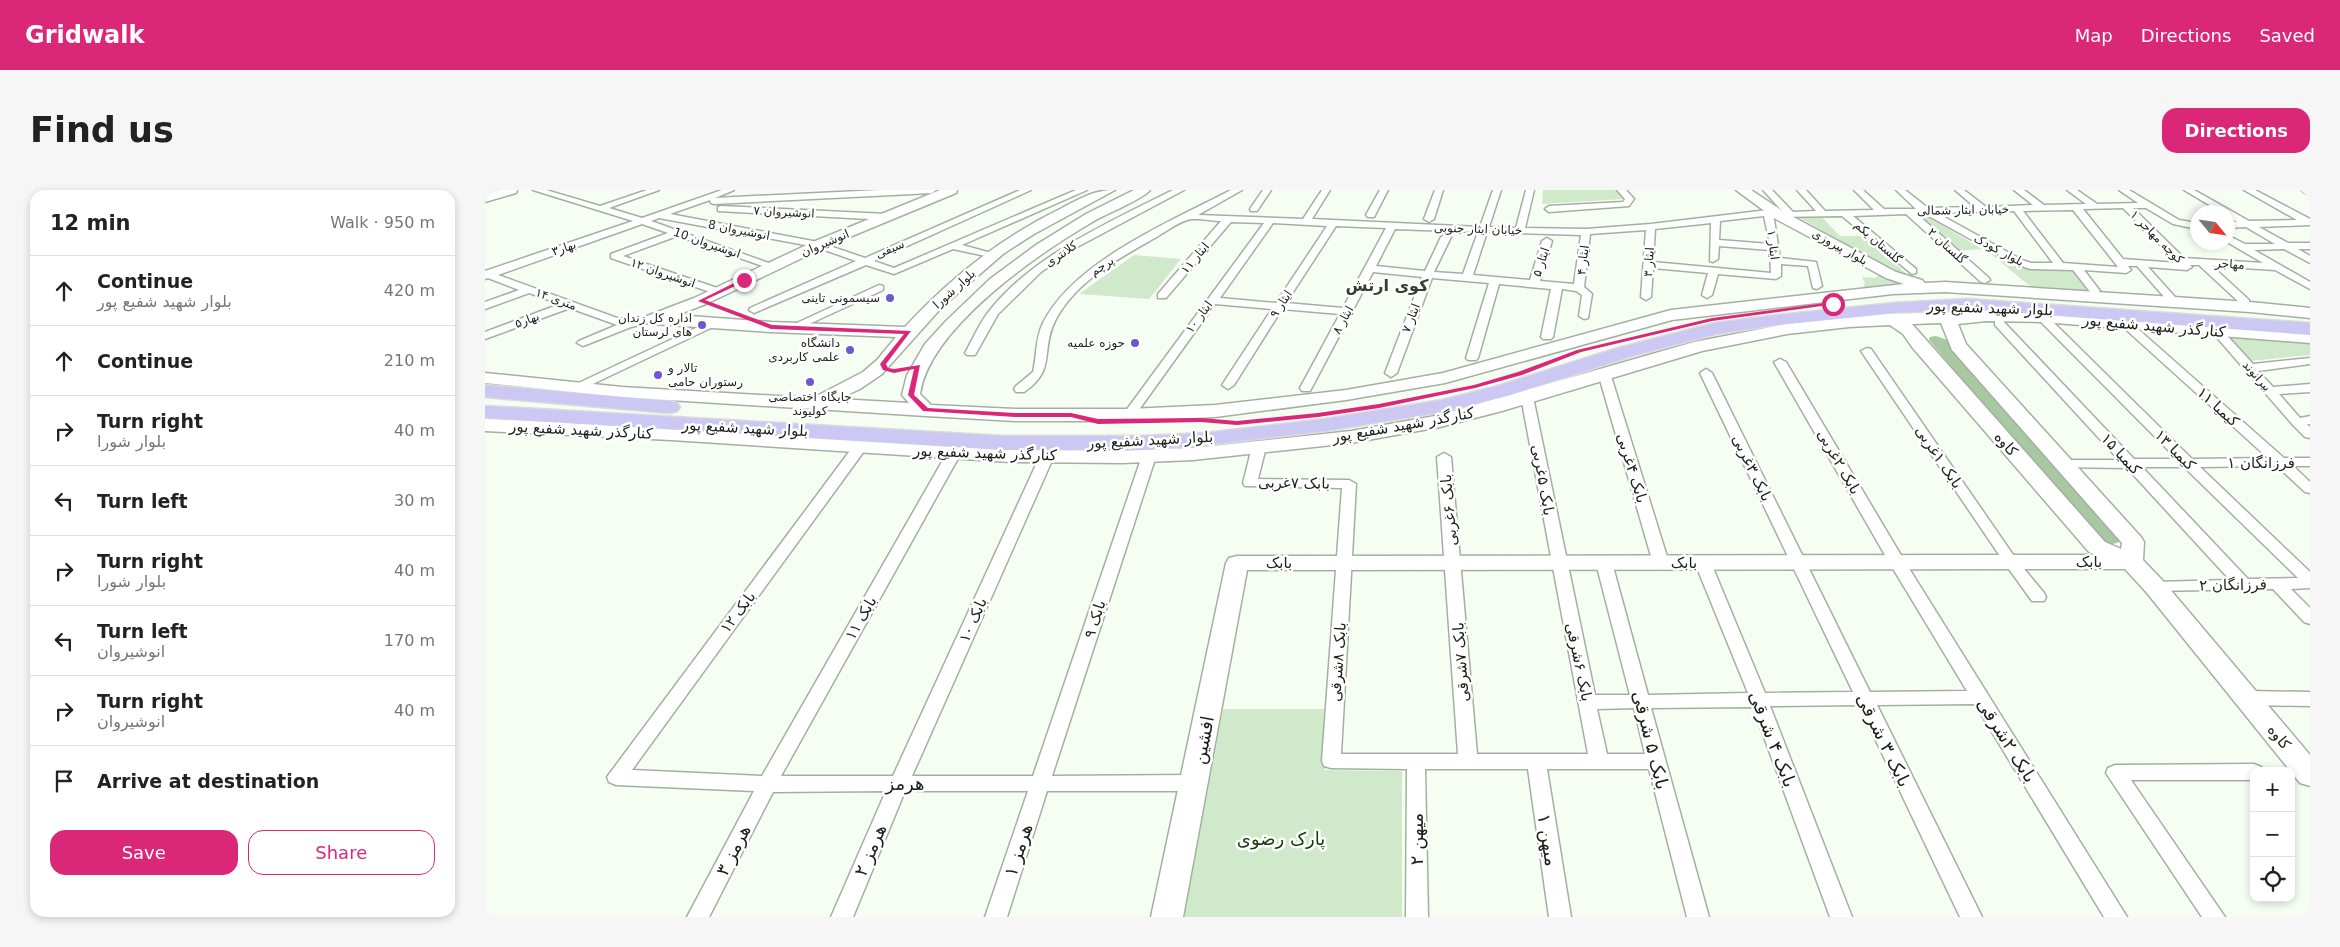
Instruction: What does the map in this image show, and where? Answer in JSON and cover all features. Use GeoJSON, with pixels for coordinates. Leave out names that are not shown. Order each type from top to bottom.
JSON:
{"type":"FeatureCollection","features":[{"type":"Feature","properties":{"kind":"main road"},"geometry":{"type":"LineString","coordinates":[[485,193],[495,190]]}},
{"type":"Feature","properties":{"kind":"main road"},"geometry":{"type":"LineString","coordinates":[[485,198],[511,190]]}},
{"type":"Feature","properties":{"kind":"main road","name":"انوشیروان"},"geometry":{"type":"LineString","coordinates":[[653,319],[700,301],[818,245],[951,190]]}},
{"type":"Feature","properties":{"kind":"main road","name":"بلوار شورا"},"geometry":{"type":"LineString","coordinates":[[812,402],[844,392],[864,380],[883,364],[909,332],[947,293],[992,256],[1056,217],[1109,190]]}},
{"type":"Feature","properties":{"kind":"main road","name":"بلوار پیروزی"},"geometry":{"type":"LineString","coordinates":[[1731,190],[1882,270],[1907,280],[1945,287]]}},
{"type":"Feature","properties":{"kind":"main road","name":"بلوار پیروزی"},"geometry":{"type":"LineString","coordinates":[[1742,190],[1848,261],[1858,276],[1855,289],[1841,295]]}},
{"type":"Feature","properties":{"kind":"main road","name":"بلوار شورا"},"geometry":{"type":"LineString","coordinates":[[926,410],[911,395],[918,366],[943,334],[979,295],[1017,264],[1081,222],[1140,192]]}},
{"type":"Feature","properties":{"kind":"main road"},"geometry":{"type":"LineString","coordinates":[[1858,276],[1879,275],[1882,270]]}},
{"type":"Feature","properties":{"kind":"main road"},"geometry":{"type":"LineString","coordinates":[[1987,285],[2130,316]]}},
{"type":"Feature","properties":{"kind":"main road"},"geometry":{"type":"LineString","coordinates":[[485,378],[630,392],[926,410],[1015,415],[1129,415],[1215,411],[1301,401],[1436,380],[1671,316],[1893,289],[1987,285],[2250,307],[2308,324]]}},
{"type":"Feature","properties":{"kind":"main road","name":"بلوار شهید شفیع پور"},"geometry":{"type":"LineString","coordinates":[[485,391],[709,410],[1012,427],[1149,429],[1318,415],[1427,397],[1520,373],[1579,351],[1712,319],[1877,300],[1964,297],[2130,316],[2308,324]]}},
{"type":"Feature","properties":{"kind":"main road"},"geometry":{"type":"LineString","coordinates":[[700,301],[771,327]]}},
{"type":"Feature","properties":{"kind":"main road"},"geometry":{"type":"LineString","coordinates":[[1607,344],[1679,321],[1747,310],[1776,302]]}},
{"type":"Feature","properties":{"kind":"main road","name":"بلوار شهید شفیع پور"},"geometry":{"type":"LineString","coordinates":[[485,412],[1002,443],[1144,443],[1206,439],[1325,425],[1441,406],[1500,392],[1625,352],[1715,330],[1769,321],[1932,305],[2003,306],[2167,319],[2308,324]]}},
{"type":"Feature","properties":{"kind":"main road","name":"کنارگذر شهید شفیع پور"},"geometry":{"type":"LineString","coordinates":[[485,425],[955,453],[1047,456],[1193,454],[1351,436],[1440,421],[1700,346],[1787,329],[1888,319],[1959,316],[2130,316],[2217,331],[2308,324]]}},
{"type":"Feature","properties":{"kind":"main road","name":"کاوه"},"geometry":{"type":"LineString","coordinates":[[1959,316],[1949,322],[1958,346],[2061,464],[2133,542],[2131,562]]}},
{"type":"Feature","properties":{"kind":"main road"},"geometry":{"type":"LineString","coordinates":[[2042,317],[2167,319]]}},
{"type":"Feature","properties":{"kind":"main road"},"geometry":{"type":"LineString","coordinates":[[653,319],[771,327],[909,332]]}},
{"type":"Feature","properties":{"kind":"main road","name":"کاوه"},"geometry":{"type":"LineString","coordinates":[[1888,319],[1906,326],[2097,547],[2131,562],[2155,587],[2248,698],[2303,772]]}},
{"type":"Feature","properties":{"kind":"main road"},"geometry":{"type":"LineString","coordinates":[[1715,330],[1806,323],[1849,322]]}},
{"type":"Feature","properties":{"kind":"main road"},"geometry":{"type":"LineString","coordinates":[[1919,343],[1917,340],[1920,337],[1933,335],[1949,338],[1958,346]]}},
{"type":"Feature","properties":{"kind":"main road"},"geometry":{"type":"LineString","coordinates":[[883,364],[885,369],[894,371],[918,366]]}},
{"type":"Feature","properties":{"kind":"main road"},"geometry":{"type":"LineString","coordinates":[[1071,415],[1098,422],[1201,420],[1237,423]]}},
{"type":"Feature","properties":{"kind":"main road"},"geometry":{"type":"LineString","coordinates":[[561,417],[623,432]]}},
{"type":"Feature","properties":{"kind":"main road","name":"بابک"},"geometry":{"type":"LineString","coordinates":[[1237,563],[2131,562]]}},
{"type":"Feature","properties":{"kind":"main road","name":"افشین"},"geometry":{"type":"LineString","coordinates":[[1167,917],[1237,563]]}},
{"type":"Feature","properties":{"kind":"street","name":"انوشیروان 10"},"geometry":{"type":"LineString","coordinates":[[537,190],[643,221],[772,266]]}},
{"type":"Feature","properties":{"kind":"street"},"geometry":{"type":"LineString","coordinates":[[599,209],[655,190]]}},
{"type":"Feature","properties":{"kind":"street","name":"بهار۳"},"geometry":{"type":"LineString","coordinates":[[486,275],[730,190]]}},
{"type":"Feature","properties":{"kind":"street"},"geometry":{"type":"LineString","coordinates":[[696,202],[932,190]]}},
{"type":"Feature","properties":{"kind":"street","name":"سیفی"},"geometry":{"type":"LineString","coordinates":[[754,310],[1027,190]]}},
{"type":"Feature","properties":{"kind":"street","name":"انوشیروان 8"},"geometry":{"type":"LineString","coordinates":[[659,215],[818,245],[894,271],[1083,190]]}},
{"type":"Feature","properties":{"kind":"street","name":"کلانتری"},"geometry":{"type":"LineString","coordinates":[[971,353],[994,312],[1037,270],[1075,244],[1180,190]]}},
{"type":"Feature","properties":{"kind":"street","name":"پرچم"},"geometry":{"type":"LineString","coordinates":[[1020,389],[1034,380],[1039,372],[1045,334],[1054,313],[1080,281],[1111,260],[1238,190]]}},
{"type":"Feature","properties":{"kind":"street"},"geometry":{"type":"LineString","coordinates":[[1254,209],[1267,190]]}},
{"type":"Feature","properties":{"kind":"street"},"geometry":{"type":"LineString","coordinates":[[1306,222],[1326,190]]}},
{"type":"Feature","properties":{"kind":"street"},"geometry":{"type":"LineString","coordinates":[[1371,215],[1384,190]]}},
{"type":"Feature","properties":{"kind":"street"},"geometry":{"type":"LineString","coordinates":[[1429,219],[1439,190]]}},
{"type":"Feature","properties":{"kind":"street"},"geometry":{"type":"LineString","coordinates":[[1467,278],[1497,190]]}},
{"type":"Feature","properties":{"kind":"street"},"geometry":{"type":"LineString","coordinates":[[1520,231],[1530,190]]}},
{"type":"Feature","properties":{"kind":"street"},"geometry":{"type":"LineString","coordinates":[[1549,209],[1626,204],[1630,199],[1621,190]]}},
{"type":"Feature","properties":{"kind":"street"},"geometry":{"type":"LineString","coordinates":[[1767,190],[1779,214]]}},
{"type":"Feature","properties":{"kind":"street"},"geometry":{"type":"LineString","coordinates":[[1801,190],[1823,214]]}},
{"type":"Feature","properties":{"kind":"street"},"geometry":{"type":"LineString","coordinates":[[1858,190],[1882,212]]}},
{"type":"Feature","properties":{"kind":"street","name":"بلوار کودک"},"geometry":{"type":"LineString","coordinates":[[1900,190],[1903,195],[1928,211],[2019,262],[2031,266]]}},
{"type":"Feature","properties":{"kind":"street","name":"بلوار کودک"},"geometry":{"type":"LineString","coordinates":[[1913,190],[1941,211],[2028,260],[2031,266]]}},
{"type":"Feature","properties":{"kind":"street"},"geometry":{"type":"LineString","coordinates":[[1959,190],[1985,210]]}},
{"type":"Feature","properties":{"kind":"street"},"geometry":{"type":"LineString","coordinates":[[2018,190],[2042,208]]}},
{"type":"Feature","properties":{"kind":"street"},"geometry":{"type":"LineString","coordinates":[[2071,190],[2095,207]]}},
{"type":"Feature","properties":{"kind":"street"},"geometry":{"type":"LineString","coordinates":[[2123,190],[2176,222],[2190,225]]}},
{"type":"Feature","properties":{"kind":"street"},"geometry":{"type":"LineString","coordinates":[[2188,190],[2310,260]]}},
{"type":"Feature","properties":{"kind":"street"},"geometry":{"type":"LineString","coordinates":[[2248,190],[2310,222]]}},
{"type":"Feature","properties":{"kind":"street"},"geometry":{"type":"LineString","coordinates":[[2305,190],[2310,193]]}},
{"type":"Feature","properties":{"kind":"street"},"geometry":{"type":"LineString","coordinates":[[1140,192],[1159,201]]}},
{"type":"Feature","properties":{"kind":"street"},"geometry":{"type":"LineString","coordinates":[[1569,217],[1625,213],[1620,204]]}},
{"type":"Feature","properties":{"kind":"street","name":"خیابان ایثار شمالی"},"geometry":{"type":"LineString","coordinates":[[1779,214],[2147,205]]}},
{"type":"Feature","properties":{"kind":"street","name":"کوچه مهاجر ۱"},"geometry":{"type":"LineString","coordinates":[[2127,206],[2184,264]]}},
{"type":"Feature","properties":{"kind":"street"},"geometry":{"type":"LineString","coordinates":[[2076,207],[2123,266]]}},
{"type":"Feature","properties":{"kind":"street","name":"انوشیروان ۷"},"geometry":{"type":"LineString","coordinates":[[680,208],[887,217]]}},
{"type":"Feature","properties":{"kind":"street"},"geometry":{"type":"LineString","coordinates":[[2017,209],[2059,266]]}},
{"type":"Feature","properties":{"kind":"street","name":"گلستان ۲"},"geometry":{"type":"LineString","coordinates":[[1908,212],[1987,285]]}},
{"type":"Feature","properties":{"kind":"street","name":"گلستان یکم"},"geometry":{"type":"LineString","coordinates":[[1844,213],[1912,271]]}},
{"type":"Feature","properties":{"kind":"street","name":"خیابان ایثار جنوبی"},"geometry":{"type":"LineString","coordinates":[[1188,217],[1482,230],[1586,232],[1779,214]]}},
{"type":"Feature","properties":{"kind":"street","name":"ایثار ۱"},"geometry":{"type":"LineString","coordinates":[[1713,272],[1776,276],[1775,247],[1779,214]]}},
{"type":"Feature","properties":{"kind":"street","name":"ایثار ۱۱"},"geometry":{"type":"LineString","coordinates":[[1163,296],[1228,219]]}},
{"type":"Feature","properties":{"kind":"street"},"geometry":{"type":"LineString","coordinates":[[1713,259],[1716,219]]}},
{"type":"Feature","properties":{"kind":"street","name":"ایثار ۱۰"},"geometry":{"type":"LineString","coordinates":[[1129,415],[1270,220]]}},
{"type":"Feature","properties":{"kind":"street"},"geometry":{"type":"LineString","coordinates":[[2235,225],[2310,222]]}},
{"type":"Feature","properties":{"kind":"street","name":"ایثار ۹"},"geometry":{"type":"LineString","coordinates":[[1228,385],[1333,223]]}},
{"type":"Feature","properties":{"kind":"street"},"geometry":{"type":"LineString","coordinates":[[2285,223],[2302,232]]}},
{"type":"Feature","properties":{"kind":"street","name":"ایثار ۸"},"geometry":{"type":"LineString","coordinates":[[1306,388],[1371,269],[1392,226]]}},
{"type":"Feature","properties":{"kind":"street","name":"ایثار ۳"},"geometry":{"type":"LineString","coordinates":[[1646,297],[1651,227]]}},
{"type":"Feature","properties":{"kind":"street","name":"ایثار ۴"},"geometry":{"type":"LineString","coordinates":[[1579,288],[1586,232]]}},
{"type":"Feature","properties":{"kind":"street","name":"انوشیروان ۱۲"},"geometry":{"type":"LineString","coordinates":[[677,233],[614,256],[719,292]]}},
{"type":"Feature","properties":{"kind":"street","name":"ایثار ۷"},"geometry":{"type":"LineString","coordinates":[[1391,373],[1428,274],[1447,238]]}},
{"type":"Feature","properties":{"kind":"street"},"geometry":{"type":"LineString","coordinates":[[1979,240],[1990,239]]}},
{"type":"Feature","properties":{"kind":"street","name":"ایثار ۵"},"geometry":{"type":"LineString","coordinates":[[1534,284],[1547,241]]}},
{"type":"Feature","properties":{"kind":"street"},"geometry":{"type":"LineString","coordinates":[[2235,242],[2310,286]]}},
{"type":"Feature","properties":{"kind":"street"},"geometry":{"type":"LineString","coordinates":[[1714,243],[1775,247]]}},
{"type":"Feature","properties":{"kind":"street"},"geometry":{"type":"LineString","coordinates":[[953,246],[992,256]]}},
{"type":"Feature","properties":{"kind":"street"},"geometry":{"type":"LineString","coordinates":[[2245,247],[2310,246]]}},
{"type":"Feature","properties":{"kind":"street"},"geometry":{"type":"LineString","coordinates":[[1775,260],[1812,264],[1817,286]]}},
{"type":"Feature","properties":{"kind":"street"},"geometry":{"type":"LineString","coordinates":[[2203,262],[2245,302]]}},
{"type":"Feature","properties":{"kind":"street","name":"مهاجر"},"geometry":{"type":"LineString","coordinates":[[2031,266],[2123,266],[2203,262],[2279,268]]}},
{"type":"Feature","properties":{"kind":"street"},"geometry":{"type":"LineString","coordinates":[[2140,264],[2170,297]]}},
{"type":"Feature","properties":{"kind":"street"},"geometry":{"type":"LineString","coordinates":[[1649,265],[1713,272],[1707,295]]}},
{"type":"Feature","properties":{"kind":"street"},"geometry":{"type":"LineString","coordinates":[[2076,266],[2095,291]]}},
{"type":"Feature","properties":{"kind":"street"},"geometry":{"type":"LineString","coordinates":[[1371,269],[1579,288],[1587,294],[1584,316]]}},
{"type":"Feature","properties":{"kind":"street","name":"۱۴ متری"},"geometry":{"type":"LineString","coordinates":[[486,275],[530,289],[627,325]]}},
{"type":"Feature","properties":{"kind":"street"},"geometry":{"type":"LineString","coordinates":[[1472,358],[1495,280]]}},
{"type":"Feature","properties":{"kind":"street"},"geometry":{"type":"LineString","coordinates":[[1547,338],[1557,286]]}},
{"type":"Feature","properties":{"kind":"street"},"geometry":{"type":"LineString","coordinates":[[792,328],[879,288]]}},
{"type":"Feature","properties":{"kind":"street"},"geometry":{"type":"LineString","coordinates":[[485,306],[530,289]]}},
{"type":"Feature","properties":{"kind":"street"},"geometry":{"type":"LineString","coordinates":[[1211,300],[1348,312]]}},
{"type":"Feature","properties":{"kind":"street","name":"بهار۵"},"geometry":{"type":"LineString","coordinates":[[485,336],[570,304]]}},
{"type":"Feature","properties":{"kind":"street","name":"کیمیا ۱۱"},"geometry":{"type":"LineString","coordinates":[[2130,316],[2279,462],[2310,489]]}},
{"type":"Feature","properties":{"kind":"street","name":"کیمیا ۱۳"},"geometry":{"type":"LineString","coordinates":[[2042,317],[2310,582]]}},
{"type":"Feature","properties":{"kind":"street"},"geometry":{"type":"LineString","coordinates":[[583,342],[627,325],[653,319]]}},
{"type":"Feature","properties":{"kind":"street"},"geometry":{"type":"LineString","coordinates":[[577,387],[713,323]]}},
{"type":"Feature","properties":{"kind":"street","name":"کیمیا ۱۵"},"geometry":{"type":"LineString","coordinates":[[1999,323],[2244,585]]}},
{"type":"Feature","properties":{"kind":"street","name":"بیرانوند"},"geometry":{"type":"LineString","coordinates":[[2217,331],[2270,391],[2304,421],[2310,434]]}},
{"type":"Feature","properties":{"kind":"street","name":"بابک ۱غربی"},"geometry":{"type":"LineString","coordinates":[[1867,351],[2011,562],[2038,597]]}},
{"type":"Feature","properties":{"kind":"street"},"geometry":{"type":"LineString","coordinates":[[2250,368],[2310,361]]}},
{"type":"Feature","properties":{"kind":"street","name":"بابک ۲غربی"},"geometry":{"type":"LineString","coordinates":[[1780,362],[1897,562]]}},
{"type":"Feature","properties":{"kind":"street","name":"بابک ۴غربی"},"geometry":{"type":"LineString","coordinates":[[1604,373],[1661,563]]}},
{"type":"Feature","properties":{"kind":"street","name":"بابک ۳غربی"},"geometry":{"type":"LineString","coordinates":[[1706,373],[1798,562]]}},
{"type":"Feature","properties":{"kind":"street"},"geometry":{"type":"LineString","coordinates":[[2270,391],[2310,388]]}},
{"type":"Feature","properties":{"kind":"street","name":"بابک ۵غربی"},"geometry":{"type":"LineString","coordinates":[[1527,397],[1558,563]]}},
{"type":"Feature","properties":{"kind":"street","name":"بابک ۱۲"},"geometry":{"type":"LineString","coordinates":[[615,777],[860,447]]}},
{"type":"Feature","properties":{"kind":"street","name":"بابک ۷غربی"},"geometry":{"type":"LineString","coordinates":[[1259,447],[1250,483],[1349,484],[1344,563]]}},
{"type":"Feature","properties":{"kind":"street","name":"بابک ۱۱"},"geometry":{"type":"LineString","coordinates":[[767,784],[955,453]]}},
{"type":"Feature","properties":{"kind":"street","name":"بابک ۱۰"},"geometry":{"type":"LineString","coordinates":[[899,783],[1047,456]]}},
{"type":"Feature","properties":{"kind":"street","name":"بابک ۹"},"geometry":{"type":"LineString","coordinates":[[1040,783],[1149,456]]}},
{"type":"Feature","properties":{"kind":"street","name":"بابک ۶غربی"},"geometry":{"type":"LineString","coordinates":[[1444,457],[1454,563]]}},
{"type":"Feature","properties":{"kind":"street","name":"فرزانگان ۱"},"geometry":{"type":"LineString","coordinates":[[2061,464],[2310,462]]}},
{"type":"Feature","properties":{"kind":"street","name":"بابک ۳ شرقی"},"geometry":{"type":"LineString","coordinates":[[1798,562],[1971,917]]}},
{"type":"Feature","properties":{"kind":"street","name":"بابک ۲شرقی"},"geometry":{"type":"LineString","coordinates":[[1897,562],[2116,917]]}},
{"type":"Feature","properties":{"kind":"street","name":"بابک ۸شرقی"},"geometry":{"type":"LineString","coordinates":[[1344,563],[1331,761],[1416,762]]}},
{"type":"Feature","properties":{"kind":"street","name":"بابک ۷شرقی"},"geometry":{"type":"LineString","coordinates":[[1454,563],[1468,761]]}},
{"type":"Feature","properties":{"kind":"street","name":"بابک ۶شرقی"},"geometry":{"type":"LineString","coordinates":[[1558,563],[1599,762]]}},
{"type":"Feature","properties":{"kind":"street","name":"بابک ۵ شرقی"},"geometry":{"type":"LineString","coordinates":[[1604,563],[1698,917]]}},
{"type":"Feature","properties":{"kind":"street","name":"بابک ۴ شرقی"},"geometry":{"type":"LineString","coordinates":[[1703,563],[1759,700],[1841,917]]}},
{"type":"Feature","properties":{"kind":"street","name":"فرزانگان ۲"},"geometry":{"type":"LineString","coordinates":[[2155,587],[2310,582]]}},
{"type":"Feature","properties":{"kind":"street"},"geometry":{"type":"LineString","coordinates":[[2277,584],[2310,618]]}},
{"type":"Feature","properties":{"kind":"street"},"geometry":{"type":"LineString","coordinates":[[1588,702],[1981,697]]}},
{"type":"Feature","properties":{"kind":"street"},"geometry":{"type":"LineString","coordinates":[[2248,698],[2310,699]]}},
{"type":"Feature","properties":{"kind":"street"},"geometry":{"type":"LineString","coordinates":[[1416,762],[1656,761]]}},
{"type":"Feature","properties":{"kind":"street","name":"میهن ۲"},"geometry":{"type":"LineString","coordinates":[[1416,762],[1417,917]]}},
{"type":"Feature","properties":{"kind":"street","name":"میهن ۱"},"geometry":{"type":"LineString","coordinates":[[1536,762],[1560,917]]}},
{"type":"Feature","properties":{"kind":"street"},"geometry":{"type":"LineString","coordinates":[[2214,917],[2115,773],[2250,772]]}},
{"type":"Feature","properties":{"kind":"street","name":"هرمز"},"geometry":{"type":"LineString","coordinates":[[615,777],[767,784],[1195,783]]}},
{"type":"Feature","properties":{"kind":"street","name":"هرمز ۲"},"geometry":{"type":"LineString","coordinates":[[842,917],[899,783]]}},
{"type":"Feature","properties":{"kind":"street","name":"هرمز ۱"},"geometry":{"type":"LineString","coordinates":[[996,917],[1040,783]]}},
{"type":"Feature","properties":{"kind":"street","name":"هرمز ۳"},"geometry":{"type":"LineString","coordinates":[[698,917],[767,784]]}},
{"type":"Feature","properties":{"kind":"green space"},"geometry":{"type":"Polygon","coordinates":[[[1543,190],[1618,190],[1624,199],[1542,204],[1543,190]]]}},
{"type":"Feature","properties":{"kind":"green space"},"geometry":{"type":"Polygon","coordinates":[[[1910,211],[1918,211],[1982,249],[1956,251],[1910,211]]]}},
{"type":"Feature","properties":{"kind":"green space"},"geometry":{"type":"Polygon","coordinates":[[[1791,213],[1818,213],[1840,236],[1865,236],[1910,277],[1904,277],[1791,213]]]}},
{"type":"Feature","properties":{"kind":"green space"},"geometry":{"type":"Polygon","coordinates":[[[1985,249],[1990,249],[2017,267],[2075,269],[2093,293],[2032,288],[1985,249]]]}},
{"type":"Feature","properties":{"kind":"green space"},"geometry":{"type":"Polygon","coordinates":[[[1134,255],[1181,259],[1149,299],[1079,294],[1134,255]]]}},
{"type":"Feature","properties":{"kind":"green space"},"geometry":{"type":"Polygon","coordinates":[[[1879,275],[1910,286],[1862,290],[1865,283],[1862,277],[1875,278],[1879,275]]]}},
{"type":"Feature","properties":{"kind":"green space"},"geometry":{"type":"Polygon","coordinates":[[[1936,336],[1950,341],[2122,541],[2110,545],[2094,537],[1929,340],[1930,337],[1936,336]]]}},
{"type":"Feature","properties":{"kind":"green space"},"geometry":{"type":"Polygon","coordinates":[[[2225,337],[2310,343],[2310,355],[2249,361],[2225,337]]]}},
{"type":"Feature","properties":{"kind":"green space","name":"پارک رضوی"},"geometry":{"type":"Polygon","coordinates":[[[1223,709],[1330,709],[1325,770],[1402,771],[1402,917],[1184,917],[1223,709]]]}},
{"type":"Feature","properties":{"kind":"place","name":"سیسمونی تاینی"},"geometry":{"type":"Point","coordinates":[890,298]}},
{"type":"Feature","properties":{"kind":"place","name":"اداره کل زندان های لرستان"},"geometry":{"type":"Point","coordinates":[702,325]}},
{"type":"Feature","properties":{"kind":"place","name":"حوزه علمیه"},"geometry":{"type":"Point","coordinates":[1135,343]}},
{"type":"Feature","properties":{"kind":"place","name":"دانشگاه علمی کاربردی"},"geometry":{"type":"Point","coordinates":[850,350]}},
{"type":"Feature","properties":{"kind":"place","name":"تالار و رستوران حامی"},"geometry":{"type":"Point","coordinates":[658,375]}},
{"type":"Feature","properties":{"kind":"place","name":"جایگاه اختصاصی کولیوند"},"geometry":{"type":"Point","coordinates":[810,382]}},
{"type":"Feature","properties":{"kind":"district","name":"کوی ارتش"},"geometry":{"type":"Point","coordinates":[1387,285]}},
{"type":"Feature","properties":{"kind":"route"},"geometry":{"type":"LineString","coordinates":[[744,280],[700,301],[743,315],[771,327],[909,332],[883,364],[885,369],[894,371],[907,370],[918,366],[911,395],[926,410],[1015,415],[1071,415],[1098,422],[1201,420],[1237,423],[1318,415],[1379,406],[1475,386],[1520,373],[1579,351],[1712,319],[1833,304]]}}]}
